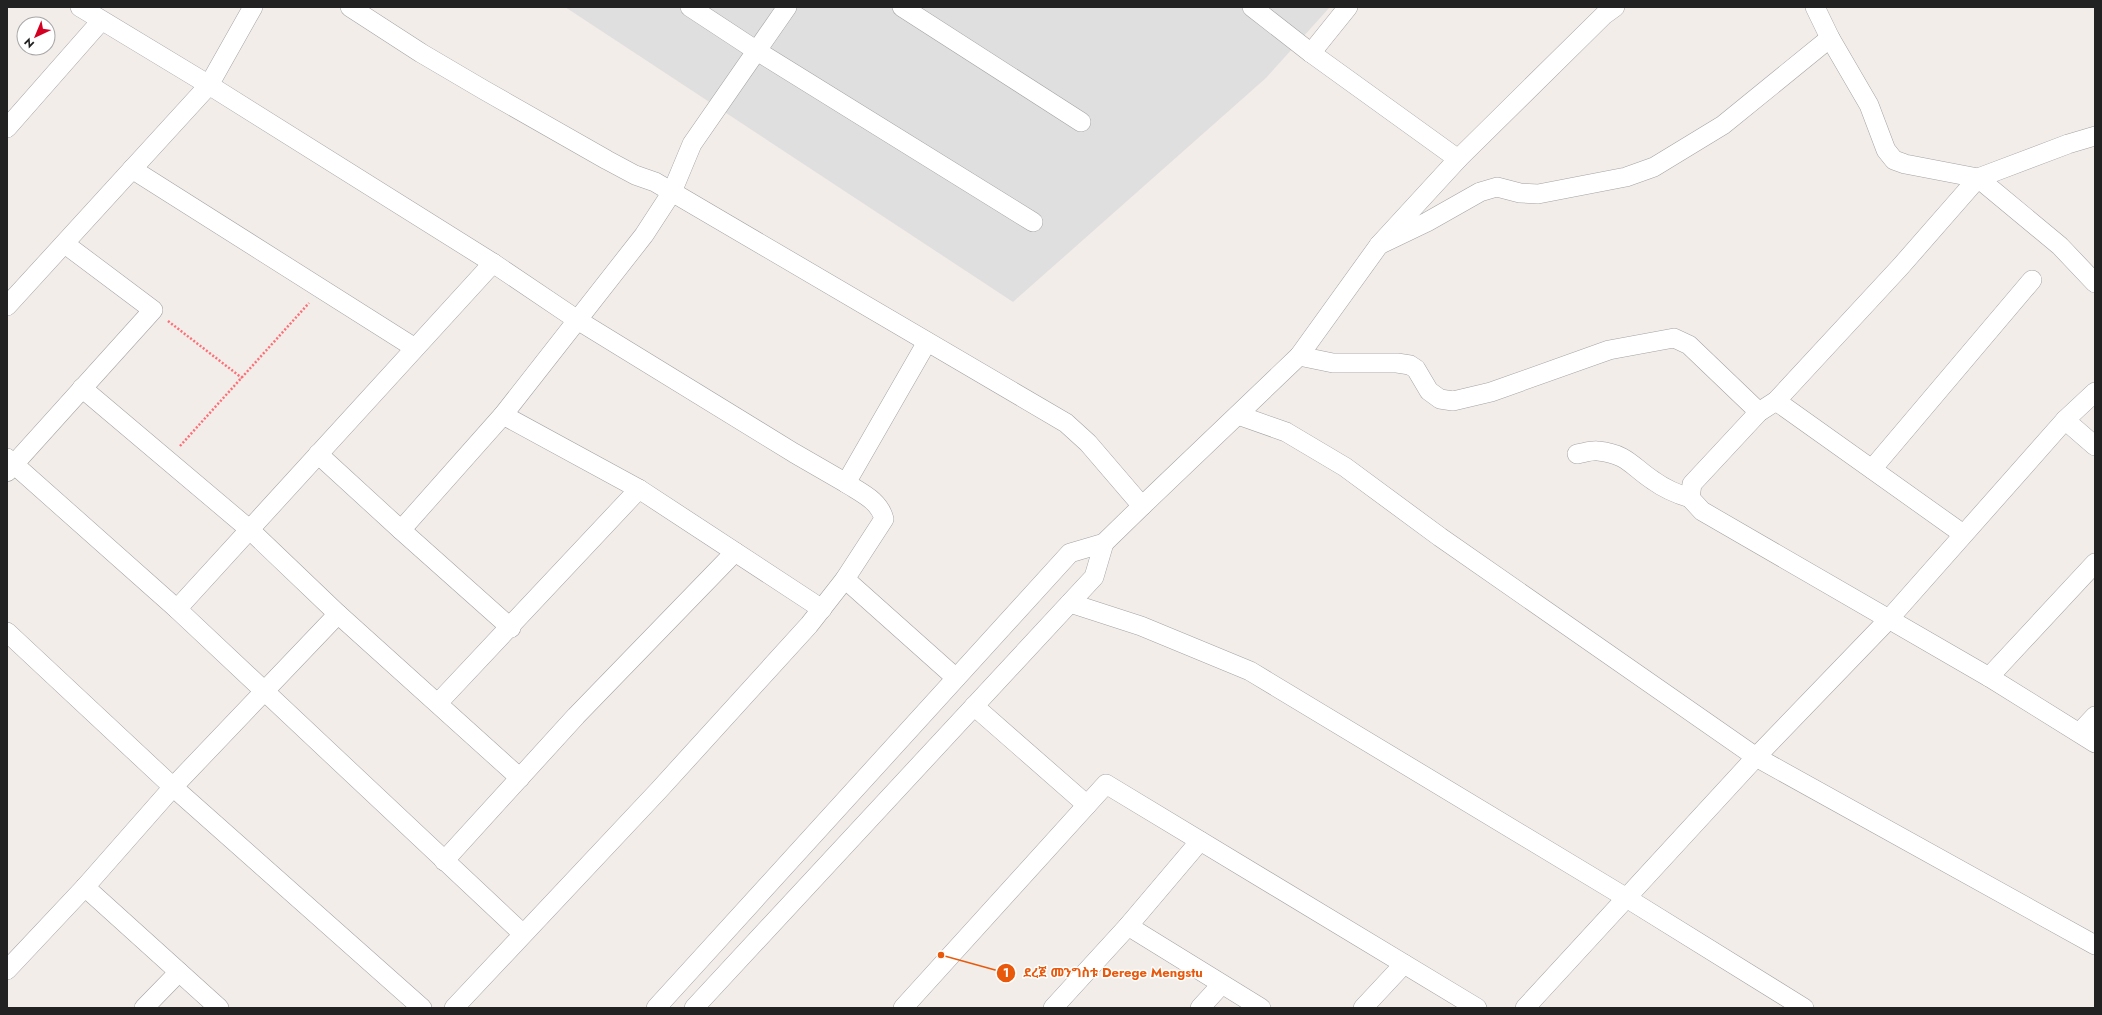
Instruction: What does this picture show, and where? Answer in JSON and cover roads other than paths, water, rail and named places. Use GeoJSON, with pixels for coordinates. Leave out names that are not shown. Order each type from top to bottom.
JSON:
{"type":"FeatureCollection","features":[{"type":"Feature","properties":{"kind":"street"},"geometry":{"type":"LineString","coordinates":[[80,7],[209,85],[493,263],[579,320],[787,449],[846,483],[874,501],[882,510],[884,519],[845,579],[822,609],[659,790],[454,1008]]}},
{"type":"Feature","properties":{"kind":"street"},"geometry":{"type":"LineString","coordinates":[[7,306],[209,85],[253,7]]}},
{"type":"Feature","properties":{"kind":"street"},"geometry":{"type":"LineString","coordinates":[[350,7],[421,53],[484,90],[607,160],[635,175],[655,182],[1066,423],[1088,443],[1142,506]]}},
{"type":"Feature","properties":{"kind":"street"},"geometry":{"type":"LineString","coordinates":[[690,7],[757,51],[1033,222]]}},
{"type":"Feature","properties":{"kind":"street"},"geometry":{"type":"LineString","coordinates":[[400,530],[503,415],[579,320],[644,235],[672,192],[692,144],[787,7]]}},
{"type":"Feature","properties":{"kind":"street"},"geometry":{"type":"LineString","coordinates":[[902,7],[1081,122]]}},
{"type":"Feature","properties":{"kind":"street"},"geometry":{"type":"LineString","coordinates":[[1252,7],[1311,53],[1458,159]]}},
{"type":"Feature","properties":{"kind":"street"},"geometry":{"type":"LineString","coordinates":[[1311,53],[1348,7]]}},
{"type":"Feature","properties":{"kind":"street"},"geometry":{"type":"LineString","coordinates":[[656,1008],[1070,554],[1104,543],[1299,356],[1379,245],[1458,159],[1604,15],[1615,7]]}},
{"type":"Feature","properties":{"kind":"street"},"geometry":{"type":"LineString","coordinates":[[1815,7],[1830,38],[1869,105],[1886,150],[1894,160],[1905,164],[1978,178],[2060,246],[2095,283]]}},
{"type":"Feature","properties":{"kind":"street"},"geometry":{"type":"LineString","coordinates":[[7,128],[101,21]]}},
{"type":"Feature","properties":{"kind":"street"},"geometry":{"type":"LineString","coordinates":[[1379,245],[1427,222],[1480,192],[1497,187],[1520,193],[1538,194],[1626,177],[1654,167],[1723,125],[1830,38]]}},
{"type":"Feature","properties":{"kind":"street"},"geometry":{"type":"LineString","coordinates":[[1690,498],[1692,484],[1759,412],[1776,401],[1901,266],[1978,178],[2068,144],[2095,136]]}},
{"type":"Feature","properties":{"kind":"street"},"geometry":{"type":"LineString","coordinates":[[132,169],[321,290],[415,348]]}},
{"type":"Feature","properties":{"kind":"street"},"geometry":{"type":"LineString","coordinates":[[65,244],[154,310],[9,465],[178,610],[523,934]]}},
{"type":"Feature","properties":{"kind":"street"},"geometry":{"type":"LineString","coordinates":[[178,610],[249,529],[493,263]]}},
{"type":"Feature","properties":{"kind":"street"},"geometry":{"type":"LineString","coordinates":[[1872,470],[2032,280]]}},
{"type":"Feature","properties":{"kind":"street"},"geometry":{"type":"LineString","coordinates":[[1299,356],[1333,363],[1397,363],[1410,366],[1416,369],[1429,391],[1440,399],[1453,401],[1491,392],[1609,350],[1674,338],[1689,345],[1759,412]]}},
{"type":"Feature","properties":{"kind":"street"},"geometry":{"type":"LineString","coordinates":[[846,483],[927,342]]}},
{"type":"Feature","properties":{"kind":"street"},"geometry":{"type":"LineString","coordinates":[[82,388],[249,529],[338,614],[520,778]]}},
{"type":"Feature","properties":{"kind":"street"},"geometry":{"type":"LineString","coordinates":[[1525,1008],[1625,897],[1756,757],[1889,619],[2065,420],[2095,392]]}},
{"type":"Feature","properties":{"kind":"street"},"geometry":{"type":"LineString","coordinates":[[1776,401],[1963,534]]}},
{"type":"Feature","properties":{"kind":"street"},"geometry":{"type":"LineString","coordinates":[[503,415],[639,489],[822,609]]}},
{"type":"Feature","properties":{"kind":"street"},"geometry":{"type":"LineString","coordinates":[[1238,415],[1286,432],[1345,467],[1440,537],[1756,757],[2095,945]]}},
{"type":"Feature","properties":{"kind":"street"},"geometry":{"type":"LineString","coordinates":[[2065,420],[2095,446]]}},
{"type":"Feature","properties":{"kind":"street"},"geometry":{"type":"LineString","coordinates":[[1577,454],[1597,451],[1630,460],[1652,480],[1674,493],[1690,498],[1702,511],[1989,677],[2087,738],[2095,716]]}},
{"type":"Feature","properties":{"kind":"street"},"geometry":{"type":"LineString","coordinates":[[318,454],[400,530],[511,628]]}},
{"type":"Feature","properties":{"kind":"street"},"geometry":{"type":"LineString","coordinates":[[438,704],[511,628],[639,489]]}},
{"type":"Feature","properties":{"kind":"street"},"geometry":{"type":"LineString","coordinates":[[694,1008],[1094,577],[1104,543]]}},
{"type":"Feature","properties":{"kind":"street"},"geometry":{"type":"LineString","coordinates":[[444,861],[582,710],[735,552]]}},
{"type":"Feature","properties":{"kind":"street"},"geometry":{"type":"LineString","coordinates":[[1989,677],[2095,563]]}},
{"type":"Feature","properties":{"kind":"street"},"geometry":{"type":"LineString","coordinates":[[845,579],[956,678]]}},
{"type":"Feature","properties":{"kind":"street"},"geometry":{"type":"LineString","coordinates":[[1070,603],[1141,626],[1250,671],[1625,897],[1804,1008]]}},
{"type":"Feature","properties":{"kind":"street"},"geometry":{"type":"LineString","coordinates":[[7,970],[85,887],[173,787],[338,614]]}},
{"type":"Feature","properties":{"kind":"street"},"geometry":{"type":"LineString","coordinates":[[7,632],[173,787],[422,1008]]}},
{"type":"Feature","properties":{"kind":"street"},"geometry":{"type":"LineString","coordinates":[[974,706],[1087,805]]}},
{"type":"Feature","properties":{"kind":"street"},"geometry":{"type":"LineString","coordinates":[[903,1008],[1106,784],[1477,1008]]}},
{"type":"Feature","properties":{"kind":"street"},"geometry":{"type":"LineString","coordinates":[[1053,1008],[1128,926],[1200,841]]}},
{"type":"Feature","properties":{"kind":"street"},"geometry":{"type":"LineString","coordinates":[[85,887],[219,1008]]}},
{"type":"Feature","properties":{"kind":"street"},"geometry":{"type":"LineString","coordinates":[[1128,926],[1221,985],[1261,1008]]}},
{"type":"Feature","properties":{"kind":"street"},"geometry":{"type":"LineString","coordinates":[[1363,1008],[1404,964]]}},
{"type":"Feature","properties":{"kind":"street"},"geometry":{"type":"LineString","coordinates":[[144,1008],[179,972]]}},
{"type":"Feature","properties":{"kind":"street"},"geometry":{"type":"LineString","coordinates":[[1200,1008],[1221,985]]}},
{"type":"Feature","properties":{"kind":"place","name":"ደረጀ መንግስቱ Derege Mengstu"},"geometry":{"type":"Point","coordinates":[941,955]}}]}
